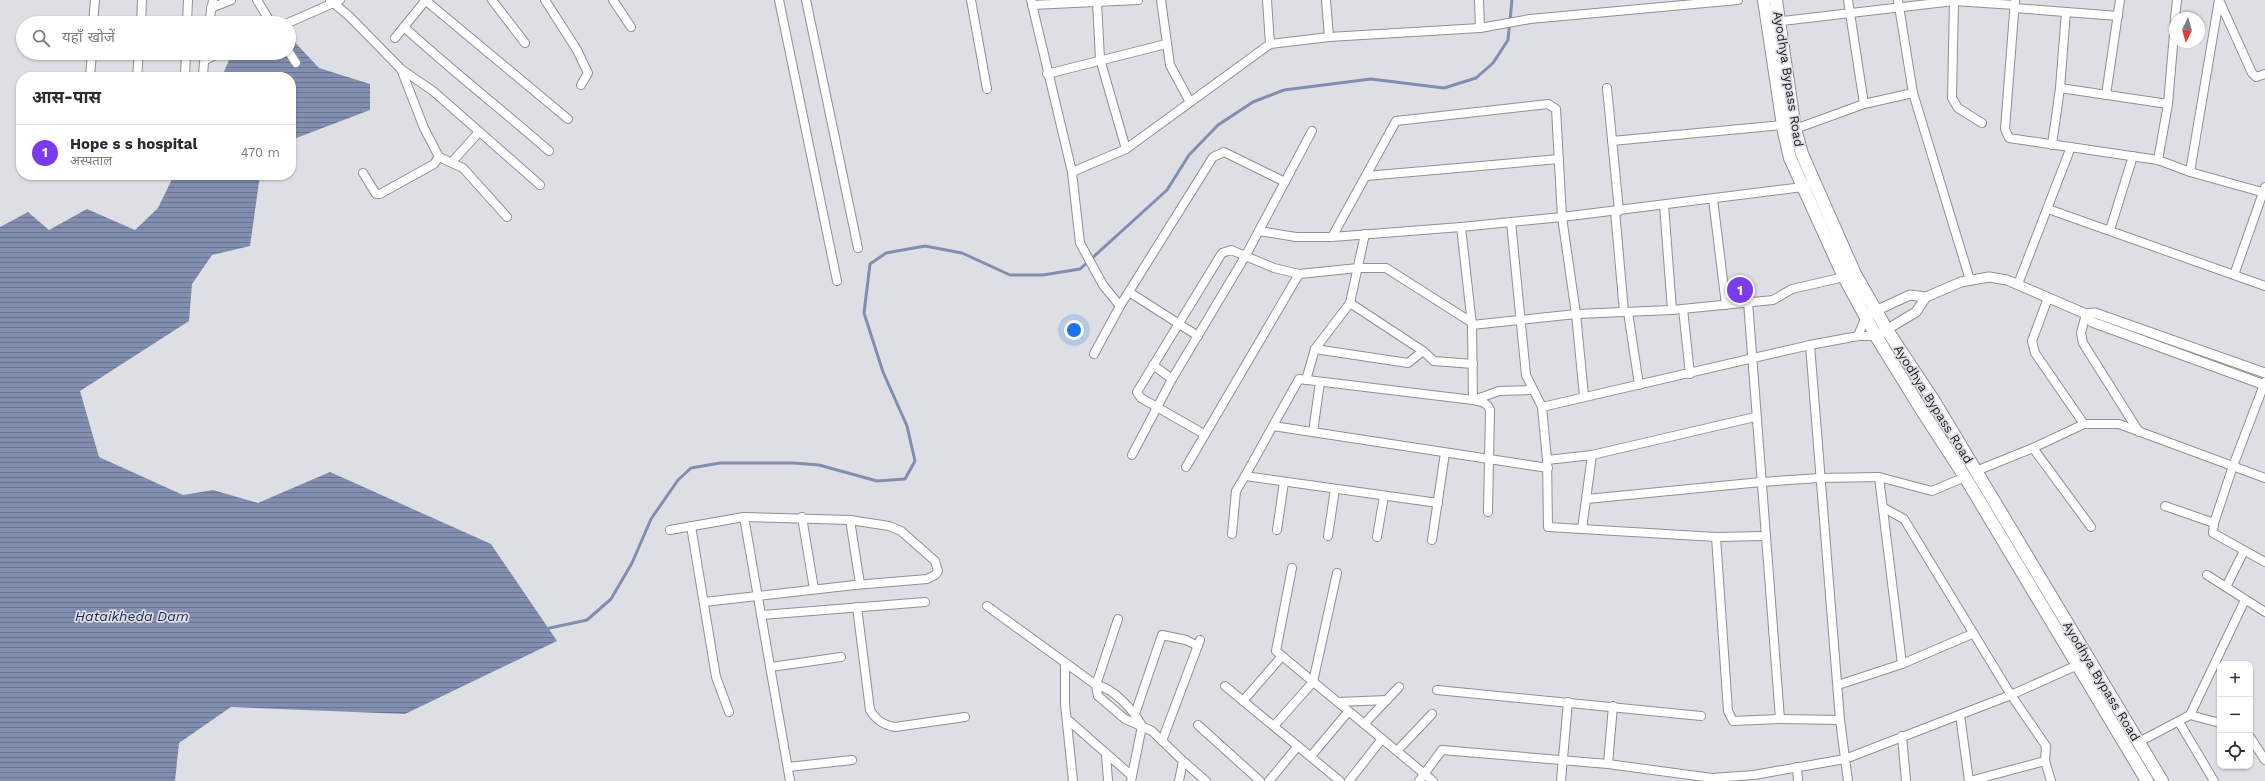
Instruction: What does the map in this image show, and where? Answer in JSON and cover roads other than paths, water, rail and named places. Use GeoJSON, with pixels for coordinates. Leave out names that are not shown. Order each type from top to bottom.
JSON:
{"type":"FeatureCollection","features":[{"type":"Feature","properties":{"kind":"main road","name":"Ayodhya Bypass Road"},"geometry":{"type":"LineString","coordinates":[[1764,0],[1783,125],[1790,158],[1808,185],[1855,274],[1871,313],[1921,409],[1970,474],[2088,659],[2162,781]]}},
{"type":"Feature","properties":{"kind":"main road","name":"Ayodhya Bypass Road"},"geometry":{"type":"LineString","coordinates":[[1776,0],[1782,50],[1790,88],[1795,129],[1808,185],[1844,276],[1871,313]]}},
{"type":"Feature","properties":{"kind":"main road","name":"Ayodhya Bypass Road"},"geometry":{"type":"LineString","coordinates":[[1970,474],[2078,666],[2147,781]]}},
{"type":"Feature","properties":{"kind":"street"},"geometry":{"type":"LineString","coordinates":[[94,16],[95,0]]}},
{"type":"Feature","properties":{"kind":"street"},"geometry":{"type":"LineString","coordinates":[[141,16],[142,0]]}},
{"type":"Feature","properties":{"kind":"street"},"geometry":{"type":"LineString","coordinates":[[187,16],[188,0]]}},
{"type":"Feature","properties":{"kind":"street"},"geometry":{"type":"LineString","coordinates":[[210,16],[212,4],[230,0]]}},
{"type":"Feature","properties":{"kind":"street"},"geometry":{"type":"LineString","coordinates":[[257,0],[267,16]]}},
{"type":"Feature","properties":{"kind":"street"},"geometry":{"type":"LineString","coordinates":[[395,38],[425,0],[568,119]]}},
{"type":"Feature","properties":{"kind":"street"},"geometry":{"type":"LineString","coordinates":[[492,0],[525,43]]}},
{"type":"Feature","properties":{"kind":"street"},"geometry":{"type":"LineString","coordinates":[[545,0],[577,50],[588,73],[581,85]]}},
{"type":"Feature","properties":{"kind":"street"},"geometry":{"type":"LineString","coordinates":[[613,0],[632,27]]}},
{"type":"Feature","properties":{"kind":"street"},"geometry":{"type":"LineString","coordinates":[[778,0],[837,281]]}},
{"type":"Feature","properties":{"kind":"street"},"geometry":{"type":"LineString","coordinates":[[806,0],[858,248]]}},
{"type":"Feature","properties":{"kind":"street"},"geometry":{"type":"LineString","coordinates":[[971,0],[987,89]]}},
{"type":"Feature","properties":{"kind":"street"},"geometry":{"type":"LineString","coordinates":[[1120,306],[1103,285],[1080,243],[1072,172],[1047,74],[1032,2],[1097,2],[1138,0]]}},
{"type":"Feature","properties":{"kind":"street"},"geometry":{"type":"LineString","coordinates":[[1161,0],[1170,65],[1190,102]]}},
{"type":"Feature","properties":{"kind":"street"},"geometry":{"type":"LineString","coordinates":[[1267,0],[1270,44]]}},
{"type":"Feature","properties":{"kind":"street"},"geometry":{"type":"LineString","coordinates":[[1326,0],[1329,37]]}},
{"type":"Feature","properties":{"kind":"street"},"geometry":{"type":"LineString","coordinates":[[1479,0],[1480,28]]}},
{"type":"Feature","properties":{"kind":"street"},"geometry":{"type":"LineString","coordinates":[[1072,172],[1126,149],[1270,44],[1329,37],[1480,28],[1530,19],[1738,0]]}},
{"type":"Feature","properties":{"kind":"street"},"geometry":{"type":"LineString","coordinates":[[1848,0],[1864,104]]}},
{"type":"Feature","properties":{"kind":"street"},"geometry":{"type":"LineString","coordinates":[[2106,95],[2120,0]]}},
{"type":"Feature","properties":{"kind":"street"},"geometry":{"type":"LineString","coordinates":[[2176,12],[2177,0]]}},
{"type":"Feature","properties":{"kind":"street"},"geometry":{"type":"LineString","coordinates":[[2219,0],[2252,73],[2256,77],[2265,74]]}},
{"type":"Feature","properties":{"kind":"street"},"geometry":{"type":"LineString","coordinates":[[2190,172],[2219,0]]}},
{"type":"Feature","properties":{"kind":"street"},"geometry":{"type":"LineString","coordinates":[[296,19],[335,1],[400,69],[433,91],[540,185]]}},
{"type":"Feature","properties":{"kind":"street"},"geometry":{"type":"LineString","coordinates":[[1767,23],[1850,13],[1899,3],[1958,1],[2014,4],[2066,12],[2118,16]]}},
{"type":"Feature","properties":{"kind":"street"},"geometry":{"type":"LineString","coordinates":[[1958,1],[1952,98],[1958,108],[1982,123]]}},
{"type":"Feature","properties":{"kind":"street"},"geometry":{"type":"LineString","coordinates":[[1097,2],[1100,59],[1126,149]]}},
{"type":"Feature","properties":{"kind":"street"},"geometry":{"type":"LineString","coordinates":[[1899,3],[1913,93],[1970,280]]}},
{"type":"Feature","properties":{"kind":"street"},"geometry":{"type":"LineString","coordinates":[[2014,4],[2005,129],[2008,138],[2158,160],[2190,172],[2264,191],[2234,275]]}},
{"type":"Feature","properties":{"kind":"street"},"geometry":{"type":"LineString","coordinates":[[2052,145],[2060,88],[2066,12]]}},
{"type":"Feature","properties":{"kind":"street"},"geometry":{"type":"LineString","coordinates":[[404,27],[448,68],[486,96],[549,150]]}},
{"type":"Feature","properties":{"kind":"street"},"geometry":{"type":"LineString","coordinates":[[1047,74],[1100,59],[1166,44]]}},
{"type":"Feature","properties":{"kind":"street"},"geometry":{"type":"LineString","coordinates":[[2158,160],[2168,104],[2173,48]]}},
{"type":"Feature","properties":{"kind":"street"},"geometry":{"type":"LineString","coordinates":[[90,72],[91,60]]}},
{"type":"Feature","properties":{"kind":"street"},"geometry":{"type":"LineString","coordinates":[[137,72],[138,60]]}},
{"type":"Feature","properties":{"kind":"street"},"geometry":{"type":"LineString","coordinates":[[186,60],[186,72]]}},
{"type":"Feature","properties":{"kind":"street"},"geometry":{"type":"LineString","coordinates":[[203,72],[205,60]]}},
{"type":"Feature","properties":{"kind":"street"},"geometry":{"type":"LineString","coordinates":[[400,69],[424,128],[438,157],[463,168],[507,217]]}},
{"type":"Feature","properties":{"kind":"street"},"geometry":{"type":"LineString","coordinates":[[1607,88],[1626,312],[1639,385]]}},
{"type":"Feature","properties":{"kind":"street"},"geometry":{"type":"LineString","coordinates":[[2060,88],[2168,104]]}},
{"type":"Feature","properties":{"kind":"street"},"geometry":{"type":"LineString","coordinates":[[1795,129],[1864,104],[1913,93]]}},
{"type":"Feature","properties":{"kind":"street"},"geometry":{"type":"LineString","coordinates":[[1332,237],[1396,121],[1548,104],[1556,109],[1562,218],[1576,314],[1584,396]]}},
{"type":"Feature","properties":{"kind":"street"},"geometry":{"type":"LineString","coordinates":[[1612,141],[1783,125]]}},
{"type":"Feature","properties":{"kind":"street"},"geometry":{"type":"LineString","coordinates":[[1132,455],[1172,379],[1246,255],[1312,131]]}},
{"type":"Feature","properties":{"kind":"street"},"geometry":{"type":"LineString","coordinates":[[452,162],[479,132]]}},
{"type":"Feature","properties":{"kind":"street"},"geometry":{"type":"LineString","coordinates":[[2018,284],[2071,147]]}},
{"type":"Feature","properties":{"kind":"street"},"geometry":{"type":"LineString","coordinates":[[1094,354],[1120,306],[1213,157],[1224,152],[1285,182]]}},
{"type":"Feature","properties":{"kind":"street"},"geometry":{"type":"LineString","coordinates":[[2110,230],[2133,156]]}},
{"type":"Feature","properties":{"kind":"street"},"geometry":{"type":"LineString","coordinates":[[363,173],[376,194],[380,194],[434,164],[438,157]]}},
{"type":"Feature","properties":{"kind":"street"},"geometry":{"type":"LineString","coordinates":[[1366,176],[1559,159]]}},
{"type":"Feature","properties":{"kind":"street"},"geometry":{"type":"LineString","coordinates":[[1259,231],[1296,238],[1332,237],[1461,227],[1562,218],[1713,199],[1808,185]]}},
{"type":"Feature","properties":{"kind":"street"},"geometry":{"type":"LineString","coordinates":[[1713,199],[1726,305]]}},
{"type":"Feature","properties":{"kind":"street"},"geometry":{"type":"LineString","coordinates":[[1664,205],[1672,310]]}},
{"type":"Feature","properties":{"kind":"street"},"geometry":{"type":"LineString","coordinates":[[2048,209],[2265,286]]}},
{"type":"Feature","properties":{"kind":"street"},"geometry":{"type":"LineString","coordinates":[[1511,222],[1522,321],[1526,375],[1532,390],[1542,407],[1548,464],[1548,527],[1716,537],[1765,536]]}},
{"type":"Feature","properties":{"kind":"street"},"geometry":{"type":"LineString","coordinates":[[1461,227],[1472,323],[1473,400]]}},
{"type":"Feature","properties":{"kind":"street"},"geometry":{"type":"LineString","coordinates":[[1306,380],[1315,349],[1350,303],[1365,234]]}},
{"type":"Feature","properties":{"kind":"street"},"geometry":{"type":"LineString","coordinates":[[1204,434],[1141,398],[1137,392],[1222,253],[1231,250],[1274,268],[1299,274],[1358,268],[1386,268],[1472,323],[1522,321],[1576,314],[1672,310],[1773,300],[1792,289],[1844,276]]}},
{"type":"Feature","properties":{"kind":"street"},"geometry":{"type":"LineString","coordinates":[[1186,467],[1299,274]]}},
{"type":"Feature","properties":{"kind":"street"},"geometry":{"type":"LineString","coordinates":[[1858,336],[1871,313],[1910,295],[1926,296],[1970,280],[1997,278],[2018,284],[2086,314],[2095,313],[2265,373]]}},
{"type":"Feature","properties":{"kind":"street"},"geometry":{"type":"LineString","coordinates":[[1130,292],[1198,336]]}},
{"type":"Feature","properties":{"kind":"street"},"geometry":{"type":"LineString","coordinates":[[1542,407],[1584,396],[1690,374],[1751,358],[1810,345],[1882,333],[1916,312],[1926,296]]}},
{"type":"Feature","properties":{"kind":"street"},"geometry":{"type":"LineString","coordinates":[[2048,298],[2032,341],[2034,353],[2084,424]]}},
{"type":"Feature","properties":{"kind":"street"},"geometry":{"type":"LineString","coordinates":[[1748,302],[1755,417],[1780,718]]}},
{"type":"Feature","properties":{"kind":"street"},"geometry":{"type":"LineString","coordinates":[[1350,303],[1423,351],[1434,361],[1473,364]]}},
{"type":"Feature","properties":{"kind":"street"},"geometry":{"type":"LineString","coordinates":[[1683,309],[1690,374]]}},
{"type":"Feature","properties":{"kind":"street"},"geometry":{"type":"LineString","coordinates":[[2086,314],[2092,322],[2265,384],[2233,466],[2214,523],[2213,534],[2265,562]]}},
{"type":"Feature","properties":{"kind":"street"},"geometry":{"type":"LineString","coordinates":[[2086,314],[2081,333],[2083,343],[2139,432]]}},
{"type":"Feature","properties":{"kind":"street"},"geometry":{"type":"LineString","coordinates":[[1810,345],[1840,720],[1848,781]]}},
{"type":"Feature","properties":{"kind":"street"},"geometry":{"type":"LineString","coordinates":[[1315,349],[1408,363],[1423,351]]}},
{"type":"Feature","properties":{"kind":"street"},"geometry":{"type":"LineString","coordinates":[[1153,365],[1172,379]]}},
{"type":"Feature","properties":{"kind":"street"},"geometry":{"type":"LineString","coordinates":[[1232,534],[1236,491],[1299,379],[1473,400],[1485,403],[1489,406],[1490,410],[1488,512]]}},
{"type":"Feature","properties":{"kind":"street"},"geometry":{"type":"LineString","coordinates":[[1313,432],[1320,382]]}},
{"type":"Feature","properties":{"kind":"street"},"geometry":{"type":"LineString","coordinates":[[1473,386],[1482,398]]}},
{"type":"Feature","properties":{"kind":"street"},"geometry":{"type":"LineString","coordinates":[[1473,400],[1498,391],[1532,390]]}},
{"type":"Feature","properties":{"kind":"street"},"geometry":{"type":"LineString","coordinates":[[1273,426],[1488,459],[1548,464],[1755,417]]}},
{"type":"Feature","properties":{"kind":"street"},"geometry":{"type":"LineString","coordinates":[[1587,499],[1761,482],[1820,478],[1879,477],[1932,491],[2033,448],[2084,424],[2119,424],[2265,478]]}},
{"type":"Feature","properties":{"kind":"street"},"geometry":{"type":"LineString","coordinates":[[2033,448],[2091,527]]}},
{"type":"Feature","properties":{"kind":"street"},"geometry":{"type":"LineString","coordinates":[[1432,540],[1446,453]]}},
{"type":"Feature","properties":{"kind":"street"},"geometry":{"type":"LineString","coordinates":[[1582,530],[1592,455]]}},
{"type":"Feature","properties":{"kind":"street"},"geometry":{"type":"LineString","coordinates":[[1245,476],[1438,503]]}},
{"type":"Feature","properties":{"kind":"street"},"geometry":{"type":"LineString","coordinates":[[1879,477],[1902,664]]}},
{"type":"Feature","properties":{"kind":"street"},"geometry":{"type":"LineString","coordinates":[[1276,530],[1284,482]]}},
{"type":"Feature","properties":{"kind":"street"},"geometry":{"type":"LineString","coordinates":[[1328,536],[1335,489]]}},
{"type":"Feature","properties":{"kind":"street"},"geometry":{"type":"LineString","coordinates":[[1378,538],[1384,496]]}},
{"type":"Feature","properties":{"kind":"street"},"geometry":{"type":"LineString","coordinates":[[2165,506],[2214,523]]}},
{"type":"Feature","properties":{"kind":"street"},"geometry":{"type":"LineString","coordinates":[[1884,508],[1904,519],[1972,634],[2046,746],[2045,761],[2051,781]]}},
{"type":"Feature","properties":{"kind":"street"},"geometry":{"type":"LineString","coordinates":[[744,517],[790,781]]}},
{"type":"Feature","properties":{"kind":"street"},"geometry":{"type":"LineString","coordinates":[[670,530],[744,517],[850,520],[889,526],[901,531],[935,561],[938,567],[935,575],[927,579],[860,584],[704,602]]}},
{"type":"Feature","properties":{"kind":"street"},"geometry":{"type":"LineString","coordinates":[[802,518],[814,589]]}},
{"type":"Feature","properties":{"kind":"street"},"geometry":{"type":"LineString","coordinates":[[850,520],[860,584]]}},
{"type":"Feature","properties":{"kind":"street"},"geometry":{"type":"LineString","coordinates":[[691,526],[716,677],[729,712]]}},
{"type":"Feature","properties":{"kind":"street"},"geometry":{"type":"LineString","coordinates":[[1716,537],[1728,711],[1733,721],[1780,718],[1840,720]]}},
{"type":"Feature","properties":{"kind":"street"},"geometry":{"type":"LineString","coordinates":[[2226,587],[2244,551]]}},
{"type":"Feature","properties":{"kind":"street"},"geometry":{"type":"LineString","coordinates":[[1292,568],[1276,651],[1433,781]]}},
{"type":"Feature","properties":{"kind":"street"},"geometry":{"type":"LineString","coordinates":[[1274,726],[1313,682],[1337,573]]}},
{"type":"Feature","properties":{"kind":"street"},"geometry":{"type":"LineString","coordinates":[[2207,575],[2265,612]]}},
{"type":"Feature","properties":{"kind":"street"},"geometry":{"type":"LineString","coordinates":[[2139,742],[2190,715],[2246,600]]}},
{"type":"Feature","properties":{"kind":"street"},"geometry":{"type":"LineString","coordinates":[[761,614],[925,602]]}},
{"type":"Feature","properties":{"kind":"street"},"geometry":{"type":"LineString","coordinates":[[987,606],[1096,685],[1104,686],[1135,714],[1142,726],[1131,779]]}},
{"type":"Feature","properties":{"kind":"street"},"geometry":{"type":"LineString","coordinates":[[857,607],[870,710],[876,719],[886,725],[895,727],[965,717]]}},
{"type":"Feature","properties":{"kind":"street"},"geometry":{"type":"LineString","coordinates":[[1118,618],[1096,685],[1098,696],[1125,719],[1142,726],[1162,741],[1206,781]]}},
{"type":"Feature","properties":{"kind":"street"},"geometry":{"type":"LineString","coordinates":[[1838,685],[1902,664],[1972,634]]}},
{"type":"Feature","properties":{"kind":"street"},"geometry":{"type":"LineString","coordinates":[[1135,714],[1162,635],[1199,643],[1162,741]]}},
{"type":"Feature","properties":{"kind":"street"},"geometry":{"type":"LineString","coordinates":[[1244,701],[1282,656]]}},
{"type":"Feature","properties":{"kind":"street"},"geometry":{"type":"LineString","coordinates":[[771,667],[841,657]]}},
{"type":"Feature","properties":{"kind":"street"},"geometry":{"type":"LineString","coordinates":[[1419,781],[1442,750],[1608,764],[1712,780],[1754,778],[1797,767],[1845,759],[2011,695],[2078,666],[2088,659]]}},
{"type":"Feature","properties":{"kind":"street"},"geometry":{"type":"LineString","coordinates":[[1065,663],[1067,719],[1073,781]]}},
{"type":"Feature","properties":{"kind":"street"},"geometry":{"type":"LineString","coordinates":[[1225,686],[1340,781]]}},
{"type":"Feature","properties":{"kind":"street"},"geometry":{"type":"LineString","coordinates":[[1364,724],[1399,687]]}},
{"type":"Feature","properties":{"kind":"street"},"geometry":{"type":"LineString","coordinates":[[1437,690],[1613,706],[1701,716]]}},
{"type":"Feature","properties":{"kind":"street"},"geometry":{"type":"LineString","coordinates":[[1338,702],[1387,700]]}},
{"type":"Feature","properties":{"kind":"street"},"geometry":{"type":"LineString","coordinates":[[1561,781],[1568,702]]}},
{"type":"Feature","properties":{"kind":"street"},"geometry":{"type":"LineString","coordinates":[[1608,764],[1613,706]]}},
{"type":"Feature","properties":{"kind":"street"},"geometry":{"type":"LineString","coordinates":[[1311,756],[1348,712]]}},
{"type":"Feature","properties":{"kind":"street"},"geometry":{"type":"LineString","coordinates":[[1397,751],[1432,714]]}},
{"type":"Feature","properties":{"kind":"street"},"geometry":{"type":"LineString","coordinates":[[1960,715],[1970,781],[2045,761]]}},
{"type":"Feature","properties":{"kind":"street"},"geometry":{"type":"LineString","coordinates":[[2190,715],[2217,722]]}},
{"type":"Feature","properties":{"kind":"street"},"geometry":{"type":"LineString","coordinates":[[1067,719],[1131,779]]}},
{"type":"Feature","properties":{"kind":"street"},"geometry":{"type":"LineString","coordinates":[[2179,722],[2214,781]]}},
{"type":"Feature","properties":{"kind":"street"},"geometry":{"type":"LineString","coordinates":[[1198,725],[1260,781]]}},
{"type":"Feature","properties":{"kind":"street"},"geometry":{"type":"LineString","coordinates":[[1902,736],[1906,781]]}},
{"type":"Feature","properties":{"kind":"street"},"geometry":{"type":"LineString","coordinates":[[1349,781],[1382,739]]}},
{"type":"Feature","properties":{"kind":"street"},"geometry":{"type":"LineString","coordinates":[[2253,741],[2265,760]]}},
{"type":"Feature","properties":{"kind":"street"},"geometry":{"type":"LineString","coordinates":[[1269,781],[1298,746]]}},
{"type":"Feature","properties":{"kind":"street"},"geometry":{"type":"LineString","coordinates":[[1106,754],[1108,781]]}},
{"type":"Feature","properties":{"kind":"street"},"geometry":{"type":"LineString","coordinates":[[788,767],[852,760]]}},
{"type":"Feature","properties":{"kind":"street"},"geometry":{"type":"LineString","coordinates":[[1178,781],[1183,761]]}},
{"type":"Feature","properties":{"kind":"street"},"geometry":{"type":"LineString","coordinates":[[1797,767],[1798,781]]}},
{"type":"Feature","properties":{"kind":"water"},"geometry":{"type":"Polygon","coordinates":[[[296,43],[319,68],[370,84],[370,110],[296,138],[296,72],[224,72],[229,60],[296,60],[296,43]]]}},
{"type":"Feature","properties":{"kind":"water","name":"Hataikheda Dam"},"geometry":{"type":"Polygon","coordinates":[[[172,180],[259,180],[250,246],[212,255],[192,284],[189,321],[80,391],[99,457],[183,495],[213,490],[258,503],[330,472],[491,544],[557,641],[405,714],[231,707],[179,743],[175,781],[0,781],[0,227],[28,212],[49,230],[87,209],[135,230],[158,208],[172,180]]]}},
{"type":"Feature","properties":{"kind":"waterway"},"geometry":{"type":"LineString","coordinates":[[545,629],[587,620],[611,599],[632,563],[651,519],[678,480],[691,468],[720,463],[794,463],[819,465],[877,481],[905,479],[915,461],[907,426],[883,372],[864,313],[870,264],[886,253],[925,246],[962,253],[1010,275],[1043,275],[1080,269],[1167,190],[1189,155],[1218,125],[1253,102],[1284,90],[1371,79],[1444,88],[1476,78],[1493,63],[1508,40],[1512,0]]}},
{"type":"Feature","properties":{"kind":"place","name":"Hope s s hospital"},"geometry":{"type":"Point","coordinates":[1740,290]}}]}
